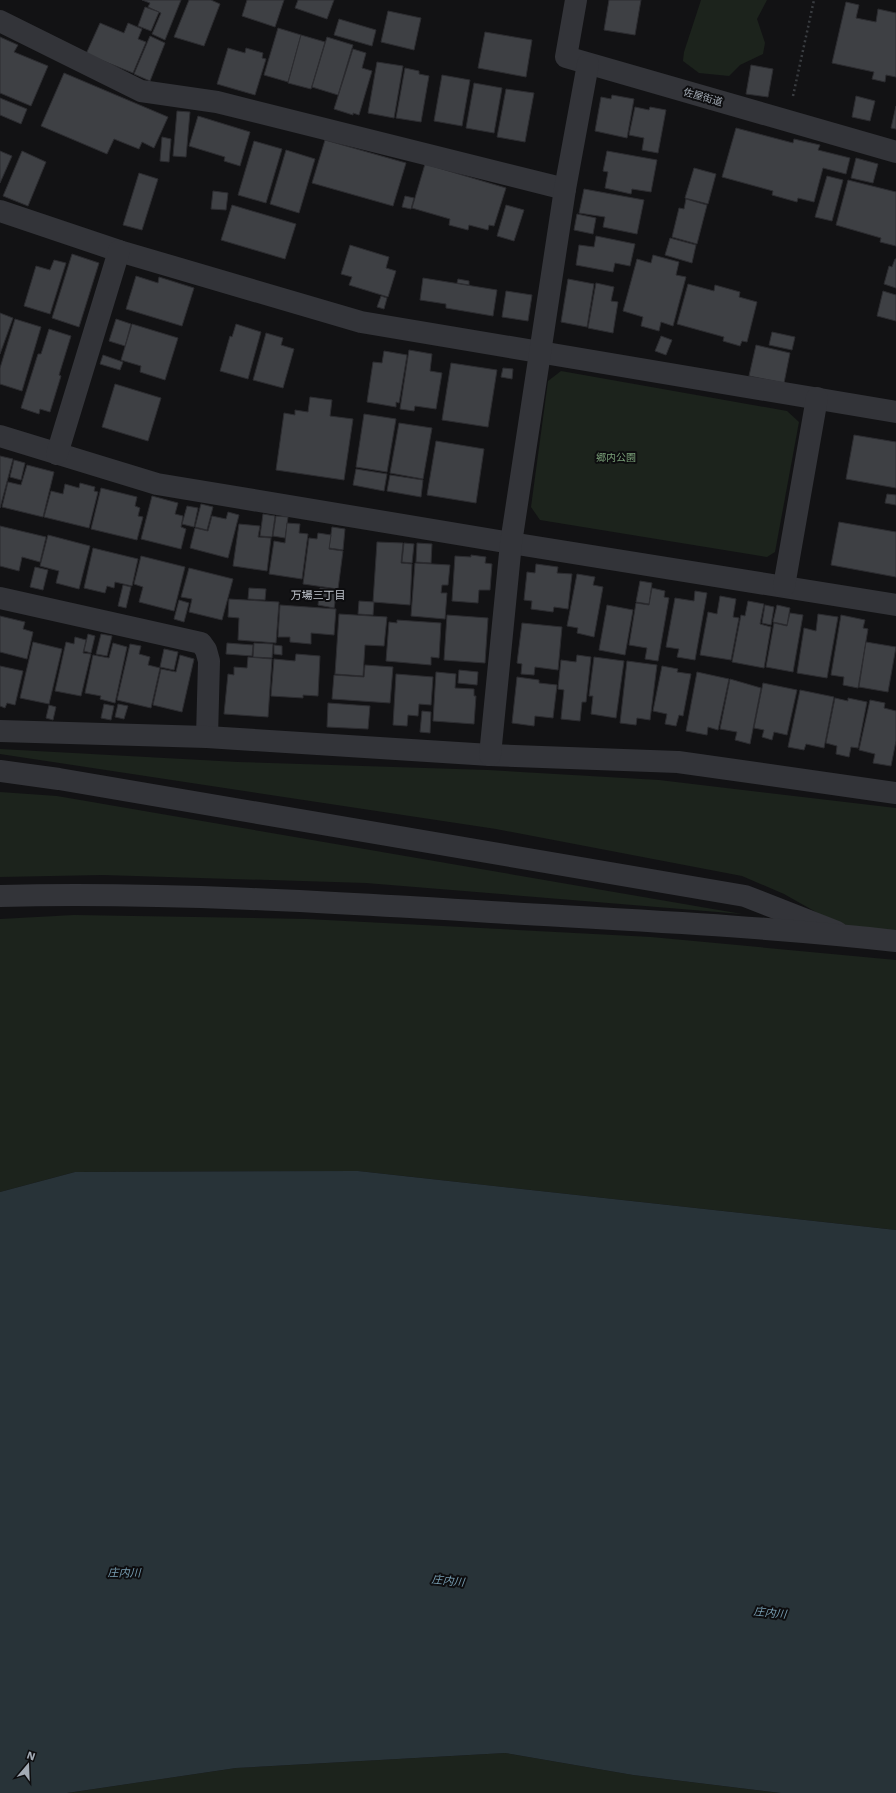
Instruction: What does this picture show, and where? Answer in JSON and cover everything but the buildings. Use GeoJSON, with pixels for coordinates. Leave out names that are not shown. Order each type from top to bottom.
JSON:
{"type":"FeatureCollection","features":[{"type":"Feature","properties":{"kind":"street","name":"佐屋街道"},"geometry":{"type":"LineString","coordinates":[[576,0],[566,58],[896,152]]}},
{"type":"Feature","properties":{"kind":"street"},"geometry":{"type":"LineString","coordinates":[[0,21],[141,91],[217,102],[565,189]]}},
{"type":"Feature","properties":{"kind":"street"},"geometry":{"type":"LineString","coordinates":[[490,755],[511,543],[565,189],[588,64]]}},
{"type":"Feature","properties":{"kind":"street"},"geometry":{"type":"LineString","coordinates":[[0,211],[119,250],[361,322],[896,412]]}},
{"type":"Feature","properties":{"kind":"street"},"geometry":{"type":"LineString","coordinates":[[58,454],[119,250]]}},
{"type":"Feature","properties":{"kind":"street"},"geometry":{"type":"LineString","coordinates":[[784,586],[817,398]]}},
{"type":"Feature","properties":{"kind":"street"},"geometry":{"type":"LineString","coordinates":[[0,436],[157,484],[896,605]]}},
{"type":"Feature","properties":{"kind":"street"},"geometry":{"type":"LineString","coordinates":[[0,598],[201,643],[206,650],[209,661],[207,737]]}},
{"type":"Feature","properties":{"kind":"street"},"geometry":{"type":"LineString","coordinates":[[0,731],[207,737],[490,755],[678,762],[896,793]]}},
{"type":"Feature","properties":{"kind":"street"},"geometry":{"type":"LineString","coordinates":[[0,771],[59,779],[745,896],[845,936]]}},
{"type":"Feature","properties":{"kind":"street"},"geometry":{"type":"LineString","coordinates":[[0,896],[53,895],[303,900],[642,920],[896,941]]}},
{"type":"Feature","properties":{"kind":"path"},"geometry":{"type":"LineString","coordinates":[[787,121],[814,0]]}},
{"type":"Feature","properties":{"kind":"green space"},"geometry":{"type":"Polygon","coordinates":[[[701,0],[767,0],[757,19],[765,43],[763,54],[740,65],[729,76],[699,73],[683,61],[684,52],[701,0]]]}},
{"type":"Feature","properties":{"kind":"green space","name":"郷内公園"},"geometry":{"type":"Polygon","coordinates":[[[561,371],[787,411],[799,422],[775,552],[767,557],[540,520],[531,507],[548,381],[561,371]]]}},
{"type":"Feature","properties":{"kind":"green space"},"geometry":{"type":"Polygon","coordinates":[[[0,749],[238,762],[488,770],[659,780],[896,808],[896,931],[839,925],[784,894],[742,876],[496,829],[0,754],[0,749]]]}},
{"type":"Feature","properties":{"kind":"green space"},"geometry":{"type":"Polygon","coordinates":[[[0,792],[57,796],[742,914],[366,883],[103,875],[0,877],[0,792]]]}},
{"type":"Feature","properties":{"kind":"green space"},"geometry":{"type":"Polygon","coordinates":[[[74,915],[307,919],[651,937],[896,960],[896,1230],[358,1171],[75,1172],[0,1192],[0,919],[74,915]]]}},
{"type":"Feature","properties":{"kind":"green space"},"geometry":{"type":"Polygon","coordinates":[[[505,1753],[633,1775],[781,1793],[67,1793],[236,1768],[505,1753]]]}},
{"type":"Feature","properties":{"kind":"water","name":"庄内川"},"geometry":{"type":"Polygon","coordinates":[[[358,1171],[896,1230],[896,1793],[781,1793],[633,1775],[505,1753],[236,1768],[67,1793],[0,1793],[0,1192],[75,1172],[358,1171]]]}},
{"type":"Feature","properties":{"kind":"district","name":"万場三丁目"},"geometry":{"type":"Point","coordinates":[318,595]}}]}
